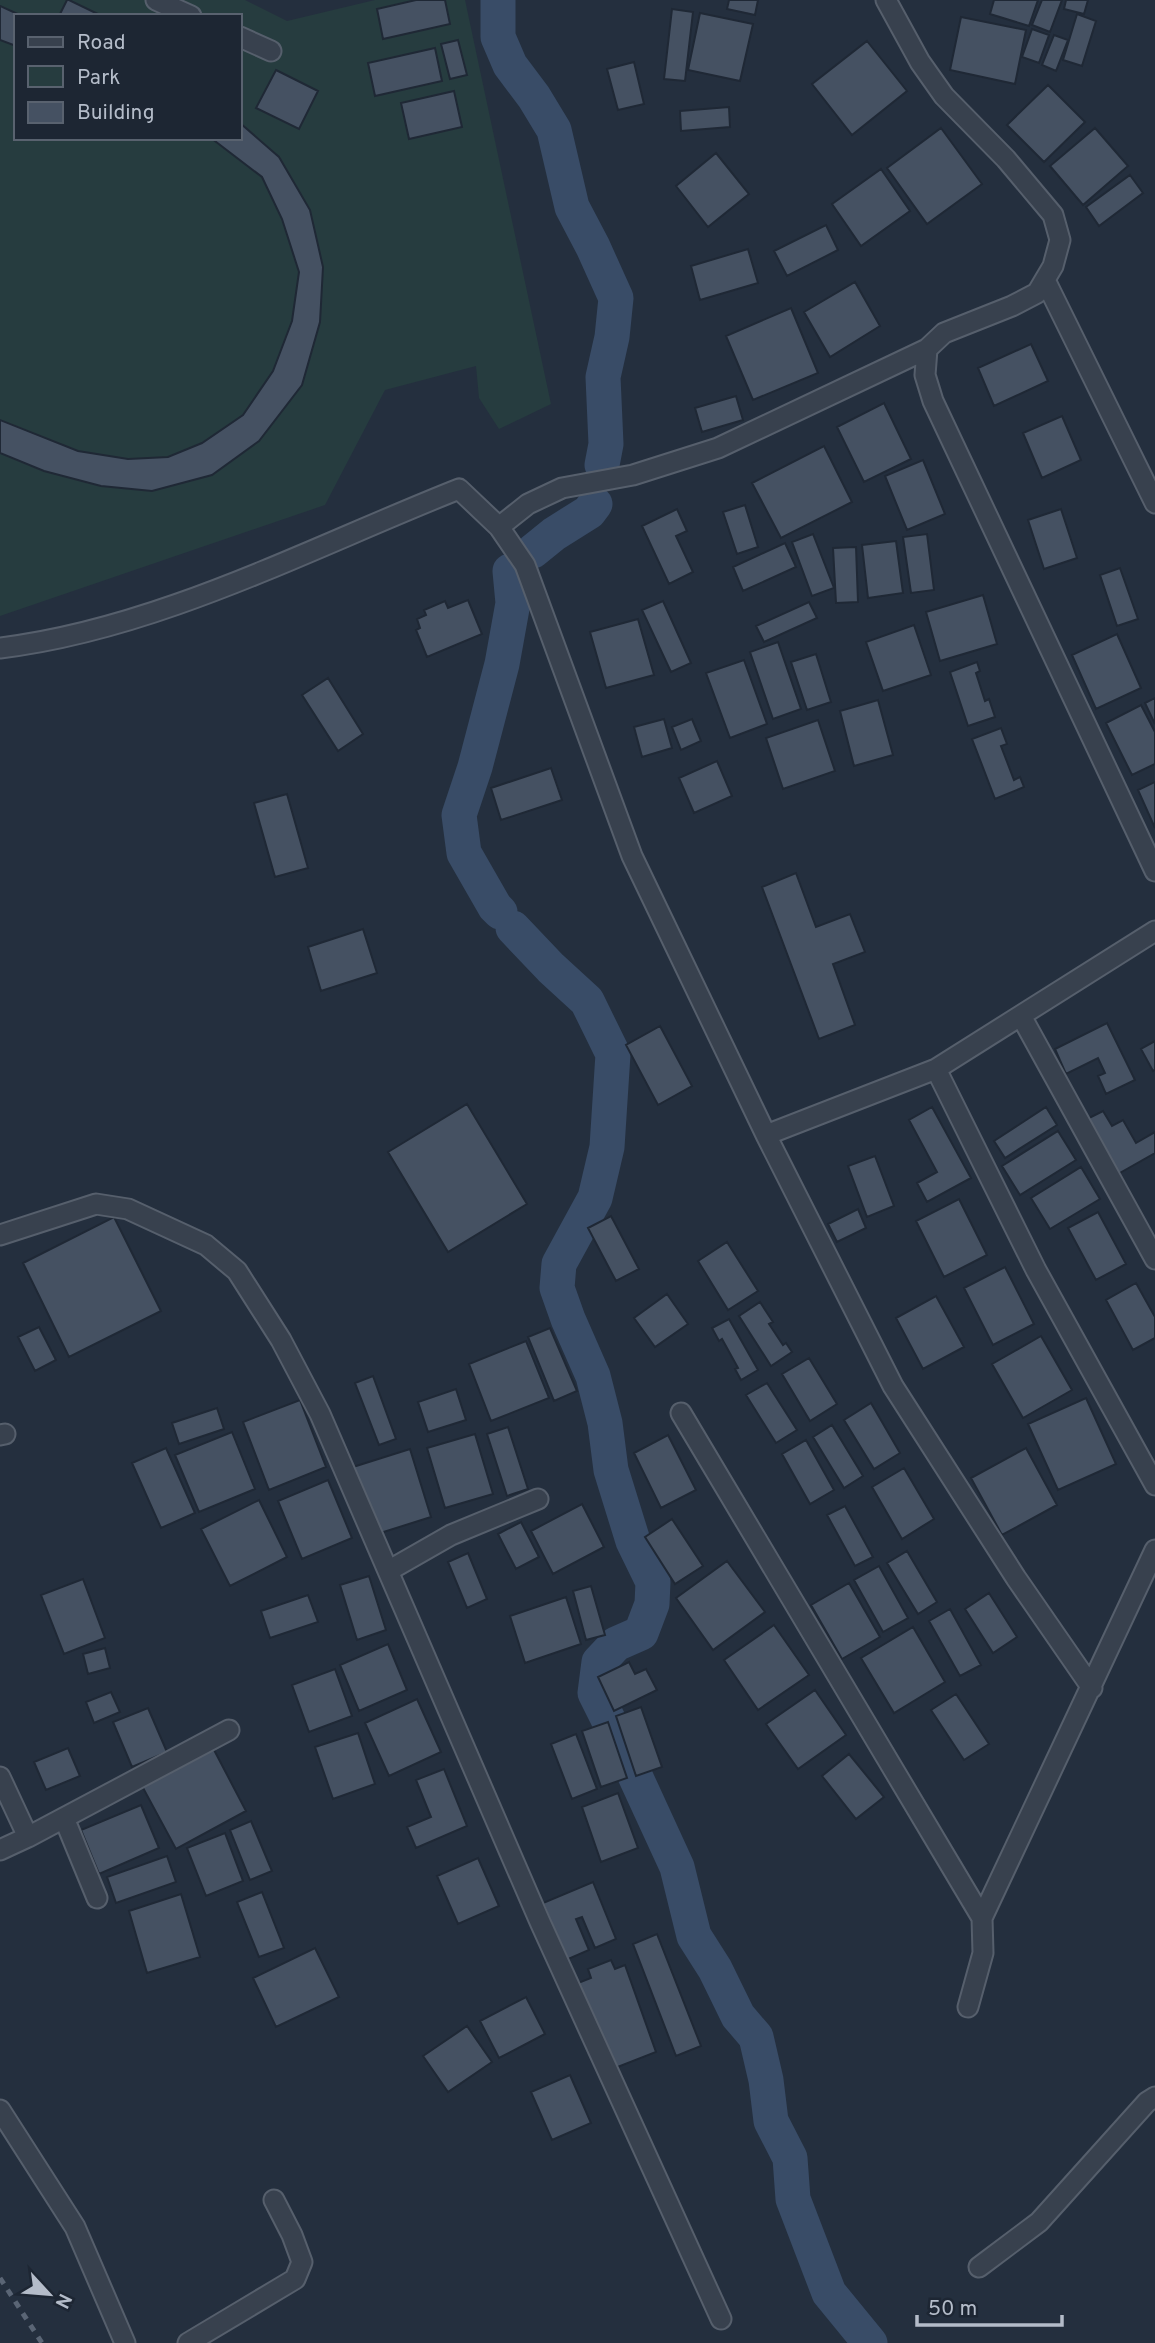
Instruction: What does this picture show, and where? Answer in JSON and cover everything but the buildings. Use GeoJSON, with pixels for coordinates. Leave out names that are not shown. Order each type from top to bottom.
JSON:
{"type":"FeatureCollection","features":[{"type":"Feature","properties":{"kind":"street"},"geometry":{"type":"LineString","coordinates":[[156,0],[187,14]]}},
{"type":"Feature","properties":{"kind":"street"},"geometry":{"type":"LineString","coordinates":[[499,527],[528,504],[562,488],[634,475],[718,448],[927,349],[944,333],[1037,293],[1053,266],[1060,240],[1053,215],[1006,159],[944,96],[920,62],[886,0]]}},
{"type":"Feature","properties":{"kind":"street"},"geometry":{"type":"LineString","coordinates":[[242,38],[271,51]]}},
{"type":"Feature","properties":{"kind":"street"},"geometry":{"type":"LineString","coordinates":[[1045,280],[1155,503]]}},
{"type":"Feature","properties":{"kind":"street"},"geometry":{"type":"LineString","coordinates":[[927,349],[925,375],[933,401],[1155,871]]}},
{"type":"Feature","properties":{"kind":"street"},"geometry":{"type":"LineString","coordinates":[[0,648],[95,629],[204,594],[459,489],[499,527],[525,565],[632,856],[766,1135],[893,1386],[1016,1578],[1092,1688]]}},
{"type":"Feature","properties":{"kind":"street"},"geometry":{"type":"LineString","coordinates":[[766,1135],[936,1069],[1155,931]]}},
{"type":"Feature","properties":{"kind":"street"},"geometry":{"type":"LineString","coordinates":[[1021,1016],[1155,1259]]}},
{"type":"Feature","properties":{"kind":"street"},"geometry":{"type":"LineString","coordinates":[[936,1069],[1036,1270],[1155,1485]]}},
{"type":"Feature","properties":{"kind":"street"},"geometry":{"type":"LineString","coordinates":[[0,1235],[96,1204],[128,1209],[205,1245],[237,1271],[281,1340],[320,1414],[540,1922],[721,2319]]}},
{"type":"Feature","properties":{"kind":"street"},"geometry":{"type":"LineString","coordinates":[[681,1413],[982,1918]]}},
{"type":"Feature","properties":{"kind":"street"},"geometry":{"type":"LineString","coordinates":[[388,1571],[451,1535],[538,1499]]}},
{"type":"Feature","properties":{"kind":"street"},"geometry":{"type":"LineString","coordinates":[[968,2007],[983,1954],[982,1918],[1155,1550]]}},
{"type":"Feature","properties":{"kind":"street"},"geometry":{"type":"LineString","coordinates":[[0,1850],[229,1730]]}},
{"type":"Feature","properties":{"kind":"street"},"geometry":{"type":"LineString","coordinates":[[0,1777],[28,1837]]}},
{"type":"Feature","properties":{"kind":"street"},"geometry":{"type":"LineString","coordinates":[[64,1818],[97,1898]]}},
{"type":"Feature","properties":{"kind":"street"},"geometry":{"type":"LineString","coordinates":[[979,2267],[1039,2222],[1147,2102],[1155,2097]]}},
{"type":"Feature","properties":{"kind":"street"},"geometry":{"type":"LineString","coordinates":[[0,2110],[75,2227],[125,2343]]}},
{"type":"Feature","properties":{"kind":"street"},"geometry":{"type":"LineString","coordinates":[[188,2343],[295,2279],[302,2262],[274,2200]]}},
{"type":"Feature","properties":{"kind":"green space"},"geometry":{"type":"Polygon","coordinates":[[[0,0],[245,0],[287,21],[375,0],[465,0],[551,404],[499,429],[479,398],[476,366],[385,390],[325,505],[0,616],[0,0]]]}},
{"type":"Feature","properties":{"kind":"waterway"},"geometry":{"type":"LineString","coordinates":[[498,0],[498,37],[510,65],[554,130],[572,207],[616,298],[612,337],[603,377],[606,444],[602,465]]}},
{"type":"Feature","properties":{"kind":"waterway"},"geometry":{"type":"LineString","coordinates":[[533,551],[589,512],[595,504]]}},
{"type":"Feature","properties":{"kind":"waterway"},"geometry":{"type":"LineString","coordinates":[[500,912],[464,853],[459,815],[475,767],[502,664],[513,603],[510,571]]}},
{"type":"Feature","properties":{"kind":"waterway"},"geometry":{"type":"LineString","coordinates":[[513,928],[587,1001],[613,1054],[607,1147],[595,1198],[559,1264],[557,1288],[593,1376],[605,1423],[611,1470],[633,1541],[653,1582],[652,1604],[641,1633],[616,1644],[599,1662],[595,1693],[677,1867],[694,1936],[715,1969],[738,2016],[756,2037],[766,2080],[771,2121],[790,2158],[793,2199],[829,2293],[870,2343]]}},
{"type":"Feature","properties":{"kind":"railway"},"geometry":{"type":"LineString","coordinates":[[0,2278],[42,2343]]}}]}
